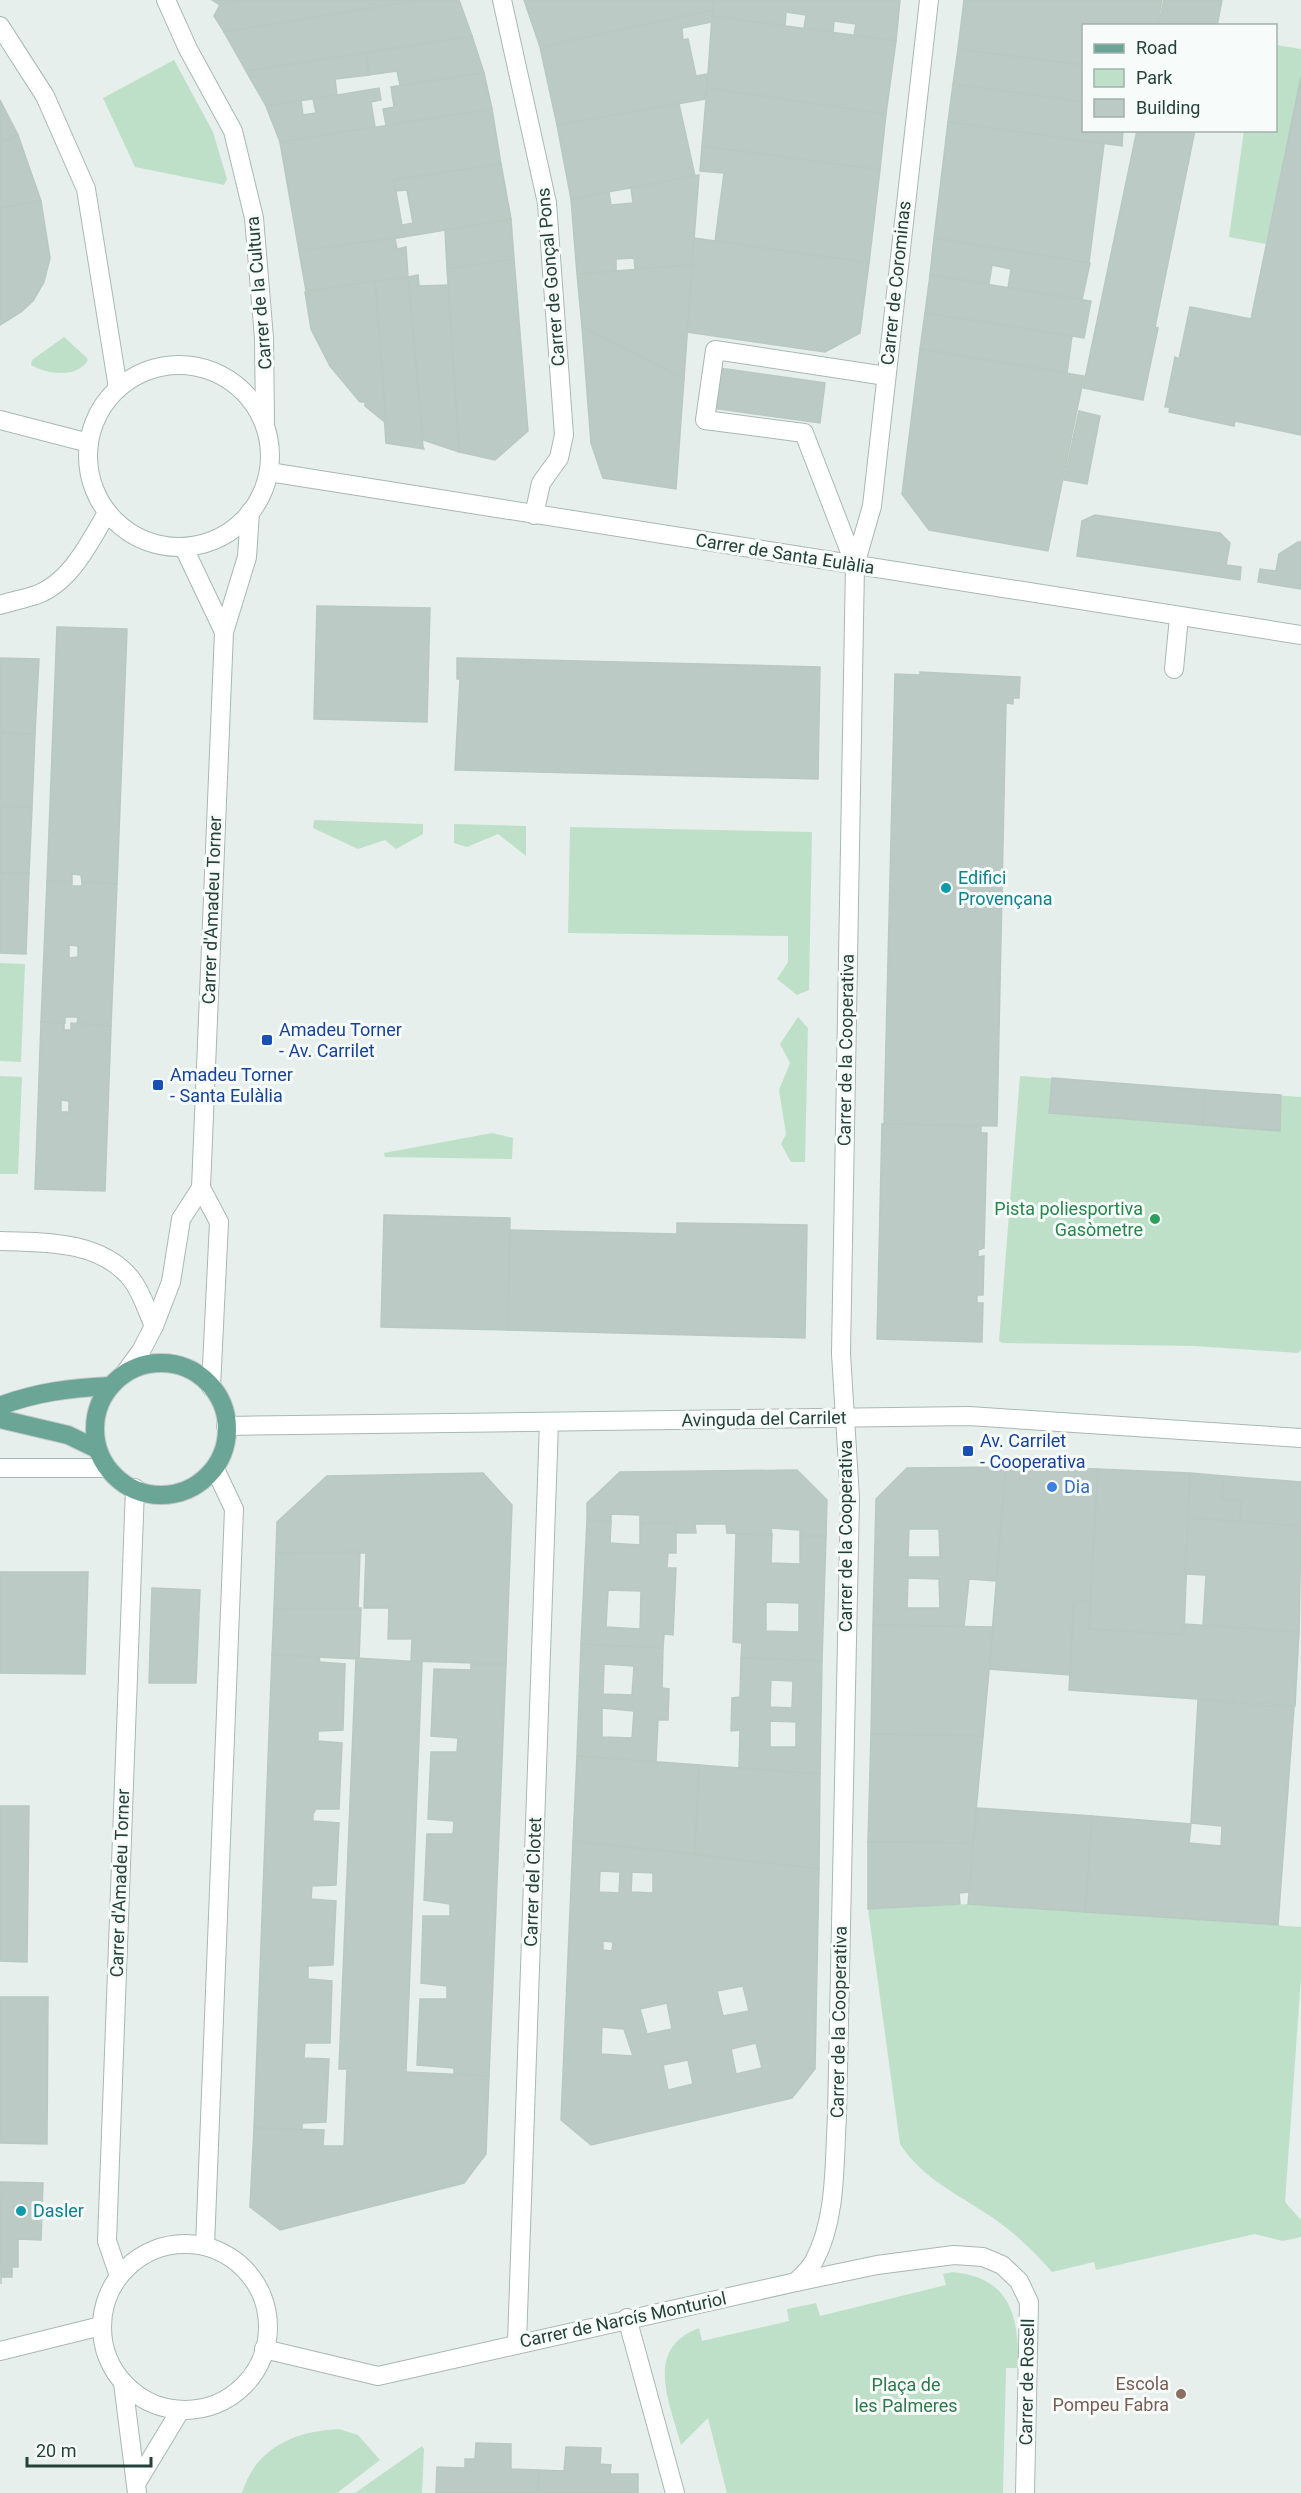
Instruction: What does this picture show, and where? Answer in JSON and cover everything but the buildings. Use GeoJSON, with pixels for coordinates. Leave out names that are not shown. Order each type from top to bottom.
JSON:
{"type":"FeatureCollection","features":[{"type":"Feature","properties":{"kind":"main road"},"geometry":{"type":"LineString","coordinates":[[143,1365],[165,1365],[200,1376],[211,1387],[220,1400],[226,1426],[221,1457],[215,1469],[205,1480],[189,1489],[171,1493],[153,1492],[135,1488],[120,1480],[107,1468],[97,1449],[95,1421],[100,1403],[110,1386],[125,1372],[143,1365]]}},
{"type":"Feature","properties":{"kind":"main road"},"geometry":{"type":"LineString","coordinates":[[0,1406],[25,1396],[66,1388],[110,1386]]}},
{"type":"Feature","properties":{"kind":"main road"},"geometry":{"type":"LineString","coordinates":[[0,1419],[68,1435],[97,1449]]}},
{"type":"Feature","properties":{"kind":"street","name":"Carrer de la Cultura"},"geometry":{"type":"LineString","coordinates":[[166,0],[188,49],[233,131],[254,218],[265,358],[265,424]]}},
{"type":"Feature","properties":{"kind":"street","name":"Carrer de Gonçal Pons"},"geometry":{"type":"LineString","coordinates":[[502,0],[547,202],[564,435],[559,458],[541,483],[534,515]]}},
{"type":"Feature","properties":{"kind":"street","name":"Carrer de Corominas"},"geometry":{"type":"LineString","coordinates":[[855,565],[872,506],[928,0]]}},
{"type":"Feature","properties":{"kind":"street"},"geometry":{"type":"LineString","coordinates":[[0,26],[45,96],[86,189],[118,388]]}},
{"type":"Feature","properties":{"kind":"street"},"geometry":{"type":"LineString","coordinates":[[855,565],[804,434],[705,420],[715,350],[886,376]]}},
{"type":"Feature","properties":{"kind":"street"},"geometry":{"type":"LineString","coordinates":[[185,364],[209,371],[234,384],[253,403],[265,424],[270,438],[269,472],[261,495],[250,512],[235,527],[215,540],[184,548],[154,544],[130,532],[107,513],[95,491],[89,468],[89,443],[94,421],[105,402],[118,388],[136,375],[159,367],[185,364]]}},
{"type":"Feature","properties":{"kind":"street"},"geometry":{"type":"LineString","coordinates":[[0,420],[89,443]]}},
{"type":"Feature","properties":{"kind":"street","name":"Carrer de Santa Eulàlia"},"geometry":{"type":"LineString","coordinates":[[269,472],[1301,635]]}},
{"type":"Feature","properties":{"kind":"street","name":"Carrer d'Amadeu Torner"},"geometry":{"type":"LineString","coordinates":[[201,1188],[224,632],[247,557],[250,512]]}},
{"type":"Feature","properties":{"kind":"street"},"geometry":{"type":"LineString","coordinates":[[0,605],[36,595],[55,585],[82,554],[107,513]]}},
{"type":"Feature","properties":{"kind":"street","name":"Carrer d'Amadeu Torner"},"geometry":{"type":"LineString","coordinates":[[184,548],[224,632]]}},
{"type":"Feature","properties":{"kind":"street","name":"Carrer de la Cooperativa"},"geometry":{"type":"LineString","coordinates":[[796,2282],[813,2264],[820,2249],[831,2203],[837,2116],[850,1498],[841,1354],[855,565]]}},
{"type":"Feature","properties":{"kind":"street"},"geometry":{"type":"LineString","coordinates":[[1174,669],[1179,617]]}},
{"type":"Feature","properties":{"kind":"street"},"geometry":{"type":"LineString","coordinates":[[125,1372],[141,1351],[154,1326],[171,1282],[181,1219],[201,1188],[219,1222],[211,1387]]}},
{"type":"Feature","properties":{"kind":"street"},"geometry":{"type":"LineString","coordinates":[[0,1241],[91,1249],[118,1265],[132,1279],[154,1326]]}},
{"type":"Feature","properties":{"kind":"street","name":"Avinguda del Carrilet"},"geometry":{"type":"LineString","coordinates":[[226,1426],[969,1416],[1301,1438]]}},
{"type":"Feature","properties":{"kind":"street","name":"Carrer del Clotet"},"geometry":{"type":"LineString","coordinates":[[517,2343],[549,1422]]}},
{"type":"Feature","properties":{"kind":"street"},"geometry":{"type":"LineString","coordinates":[[0,1468],[107,1468]]}},
{"type":"Feature","properties":{"kind":"street"},"geometry":{"type":"LineString","coordinates":[[205,2246],[234,1509],[215,1469]]}},
{"type":"Feature","properties":{"kind":"street","name":"Carrer d'Amadeu Torner"},"geometry":{"type":"LineString","coordinates":[[118,2276],[107,2241],[135,1488]]}},
{"type":"Feature","properties":{"kind":"street"},"geometry":{"type":"LineString","coordinates":[[179,2244],[205,2246],[231,2258],[250,2277],[267,2315],[268,2335],[256,2369],[243,2387],[228,2399],[204,2409],[180,2411],[161,2407],[141,2398],[123,2383],[111,2365],[101,2325],[106,2301],[118,2276],[131,2263],[149,2252],[179,2244]]}},
{"type":"Feature","properties":{"kind":"street","name":"Carrer de Narcís Monturiol"},"geometry":{"type":"LineString","coordinates":[[264,2349],[378,2376],[627,2318],[877,2265],[954,2254],[983,2257]]}},
{"type":"Feature","properties":{"kind":"street","name":"Carrer de Rosell"},"geometry":{"type":"LineString","coordinates":[[983,2257],[1002,2265],[1019,2282],[1029,2302],[1025,2493]]}},
{"type":"Feature","properties":{"kind":"street"},"geometry":{"type":"LineString","coordinates":[[627,2318],[675,2493]]}},
{"type":"Feature","properties":{"kind":"street"},"geometry":{"type":"LineString","coordinates":[[0,2351],[101,2325]]}},
{"type":"Feature","properties":{"kind":"street"},"geometry":{"type":"LineString","coordinates":[[123,2383],[137,2488]]}},
{"type":"Feature","properties":{"kind":"street"},"geometry":{"type":"LineString","coordinates":[[137,2488],[180,2411]]}},
{"type":"Feature","properties":{"kind":"green space"},"geometry":{"type":"Polygon","coordinates":[[[1277,45],[1301,49],[1301,79],[1266,244],[1229,237],[1244,132],[1277,132],[1277,45]]]}},
{"type":"Feature","properties":{"kind":"green space"},"geometry":{"type":"Polygon","coordinates":[[[174,60],[213,132],[227,179],[224,185],[135,167],[103,98],[174,60]]]}},
{"type":"Feature","properties":{"kind":"green space"},"geometry":{"type":"Polygon","coordinates":[[[64,337],[88,360],[83,366],[77,370],[61,373],[45,371],[31,365],[32,360],[64,337]]]}},
{"type":"Feature","properties":{"kind":"green space"},"geometry":{"type":"Polygon","coordinates":[[[314,820],[423,824],[423,834],[396,849],[385,840],[358,849],[313,828],[314,820]]]}},
{"type":"Feature","properties":{"kind":"green space"},"geometry":{"type":"Polygon","coordinates":[[[454,824],[526,826],[526,856],[498,834],[467,847],[454,843],[454,824]]]}},
{"type":"Feature","properties":{"kind":"green space"},"geometry":{"type":"Polygon","coordinates":[[[570,827],[812,832],[809,990],[797,995],[777,979],[788,962],[788,936],[568,933],[570,827]]]}},
{"type":"Feature","properties":{"kind":"green space"},"geometry":{"type":"Polygon","coordinates":[[[0,963],[25,964],[21,1062],[0,1061],[0,963]]]}},
{"type":"Feature","properties":{"kind":"green space"},"geometry":{"type":"Polygon","coordinates":[[[798,1017],[808,1028],[805,1162],[791,1162],[781,1144],[786,1134],[779,1090],[790,1063],[780,1044],[798,1017]]]}},
{"type":"Feature","properties":{"kind":"green space"},"geometry":{"type":"Polygon","coordinates":[[[0,1076],[22,1077],[18,1174],[0,1174],[0,1076]]]}},
{"type":"Feature","properties":{"kind":"green space","name":"Pista poliesportiva Gasòmetre"},"geometry":{"type":"Polygon","coordinates":[[[1020,1076],[1301,1097],[1301,1350],[1298,1353],[1195,1346],[1002,1343],[999,1341],[1020,1076]]]}},
{"type":"Feature","properties":{"kind":"green space"},"geometry":{"type":"Polygon","coordinates":[[[492,1133],[513,1138],[512,1159],[385,1157],[384,1153],[492,1133]]]}},
{"type":"Feature","properties":{"kind":"green space"},"geometry":{"type":"Polygon","coordinates":[[[968,1904],[1301,1927],[1301,1978],[1285,2202],[1301,2220],[1301,2237],[1283,2241],[1255,2234],[1096,2270],[1094,2262],[1052,2272],[1007,2228],[919,2167],[900,2144],[868,1909],[968,1904]]]}},
{"type":"Feature","properties":{"kind":"green space","name":"Plaça de les Palmeres"},"geometry":{"type":"Polygon","coordinates":[[[953,2272],[988,2282],[1000,2292],[1008,2304],[1017,2333],[1018,2368],[1006,2368],[1003,2493],[727,2493],[708,2418],[681,2445],[671,2412],[665,2379],[666,2363],[671,2349],[682,2337],[699,2328],[702,2341],[789,2321],[787,2309],[816,2303],[820,2316],[946,2285],[943,2274],[953,2272]]]}},
{"type":"Feature","properties":{"kind":"green space"},"geometry":{"type":"Polygon","coordinates":[[[339,2429],[358,2435],[380,2460],[337,2493],[242,2493],[256,2464],[279,2445],[307,2434],[339,2429]]]}},
{"type":"Feature","properties":{"kind":"green space"},"geometry":{"type":"Polygon","coordinates":[[[422,2446],[424,2449],[422,2493],[355,2493],[422,2446]]]}},
{"type":"Feature","properties":{"kind":"place","name":"Edifici Provençana"},"geometry":{"type":"Point","coordinates":[946,888]}},
{"type":"Feature","properties":{"kind":"place","name":"Amadeu Torner - Av. Carrilet"},"geometry":{"type":"Point","coordinates":[267,1040]}},
{"type":"Feature","properties":{"kind":"place","name":"Amadeu Torner - Santa Eulàlia"},"geometry":{"type":"Point","coordinates":[158,1085]}},
{"type":"Feature","properties":{"kind":"place","name":"Pista poliesportiva Gasòmetre"},"geometry":{"type":"Point","coordinates":[1155,1219]}},
{"type":"Feature","properties":{"kind":"place","name":"Av. Carrilet - Cooperativa"},"geometry":{"type":"Point","coordinates":[968,1451]}},
{"type":"Feature","properties":{"kind":"place","name":"Dia"},"geometry":{"type":"Point","coordinates":[1052,1487]}},
{"type":"Feature","properties":{"kind":"place","name":"Dasler"},"geometry":{"type":"Point","coordinates":[21,2211]}},
{"type":"Feature","properties":{"kind":"place","name":"Escola Pompeu Fabra"},"geometry":{"type":"Point","coordinates":[1181,2394]}}]}
